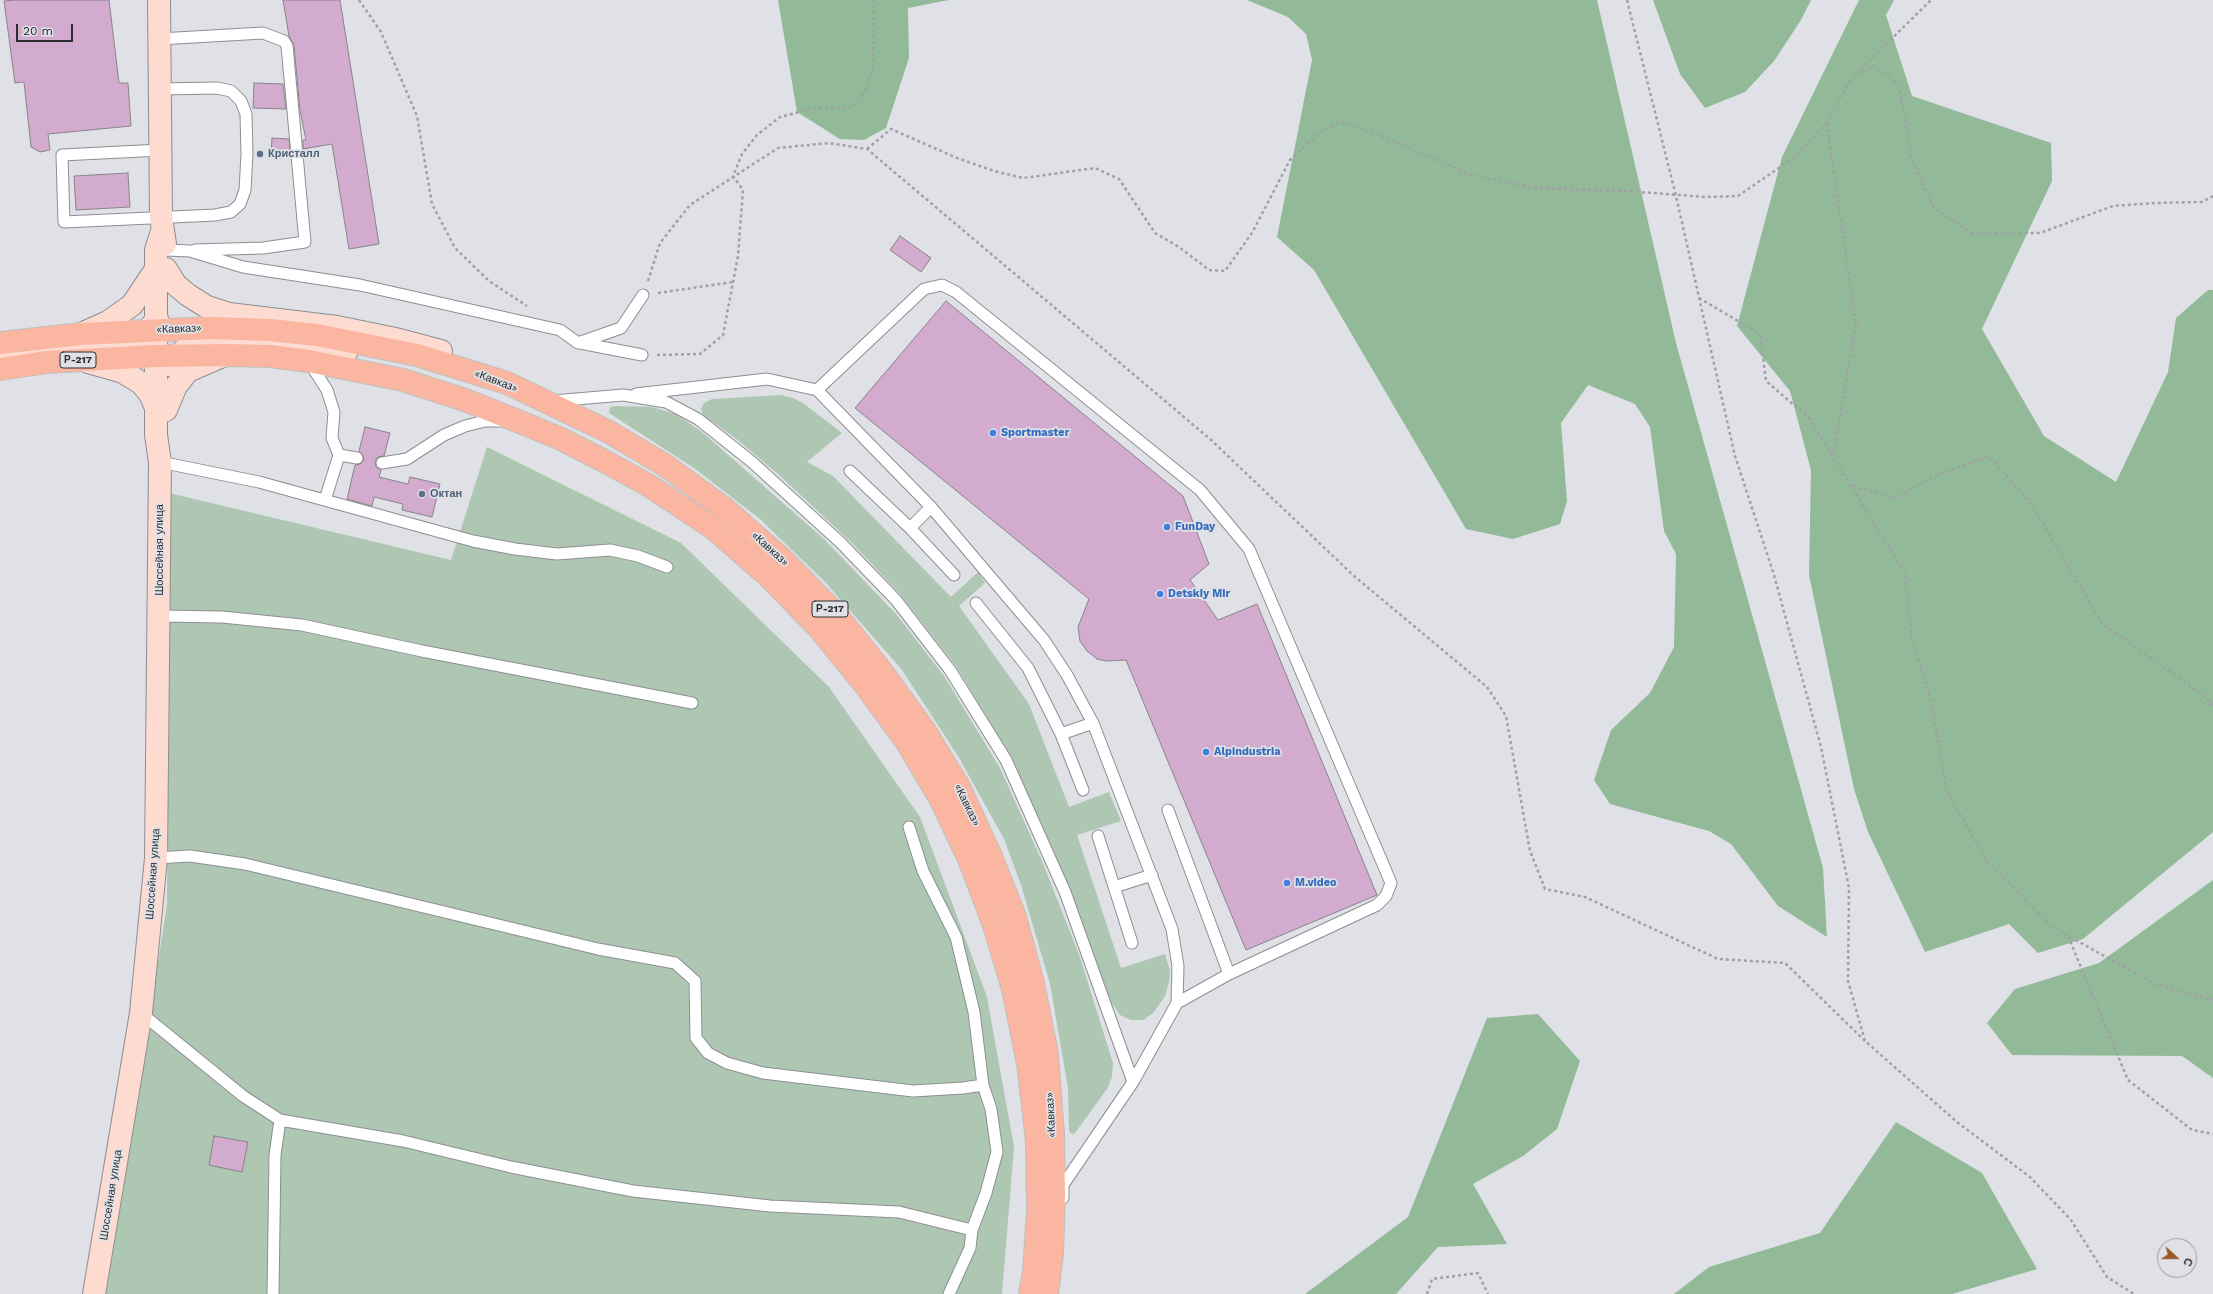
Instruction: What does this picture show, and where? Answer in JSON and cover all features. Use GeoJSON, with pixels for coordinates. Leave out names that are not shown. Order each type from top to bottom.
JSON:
{"type":"FeatureCollection","features":[{"type":"Feature","properties":{"kind":"main road","name":"«Кавказ»"},"geometry":{"type":"LineString","coordinates":[[0,343],[157,327],[270,330],[317,335],[416,355],[481,374],[609,432],[663,464],[724,508],[781,558],[835,614],[880,669],[925,731],[959,787],[990,854],[1015,917],[1033,983],[1047,1054],[1053,1134],[1054,1195],[1052,1253],[1047,1294]]}},
{"type":"Feature","properties":{"kind":"main road","name":"«Кавказ»"},"geometry":{"type":"LineString","coordinates":[[0,369],[46,362],[81,360],[165,363],[227,355],[270,356],[309,361],[403,380],[465,400],[559,438],[615,467],[648,485],[713,528],[768,576],[817,626],[865,685],[906,741],[941,800],[969,859],[994,925],[1013,989],[1028,1063],[1036,1141],[1038,1211],[1034,1271],[1030,1294]]}},
{"type":"Feature","properties":{"kind":"street"},"geometry":{"type":"LineString","coordinates":[[157,327],[162,247],[159,0]]}},
{"type":"Feature","properties":{"kind":"street"},"geometry":{"type":"LineString","coordinates":[[0,356],[42,350],[137,343],[157,327],[167,300],[162,247]]}},
{"type":"Feature","properties":{"kind":"street"},"geometry":{"type":"LineString","coordinates":[[80,334],[108,322],[132,305],[162,247]]}},
{"type":"Feature","properties":{"kind":"street"},"geometry":{"type":"LineString","coordinates":[[162,247],[176,285],[188,295],[207,307],[229,314],[337,327],[400,340],[462,359],[481,374]]}},
{"type":"Feature","properties":{"kind":"street","name":"Шоссейная улица"},"geometry":{"type":"LineString","coordinates":[[94,1294],[141,1013],[156,858],[160,456],[165,436],[161,409],[165,363],[157,327]]}},
{"type":"Feature","properties":{"kind":"street"},"geometry":{"type":"LineString","coordinates":[[165,363],[187,347],[200,340],[250,340],[335,349],[457,376],[481,374]]}},
{"type":"Feature","properties":{"kind":"street"},"geometry":{"type":"LineString","coordinates":[[81,360],[103,365],[123,372],[141,383],[161,409],[188,371],[227,355]]}},
{"type":"Feature","properties":{"kind":"lane"},"geometry":{"type":"LineString","coordinates":[[159,39],[263,33],[284,41],[287,46],[305,242],[263,248],[190,250],[162,247],[64,222],[62,155],[161,150]]}},
{"type":"Feature","properties":{"kind":"lane"},"geometry":{"type":"LineString","coordinates":[[160,89],[217,88],[230,91],[242,101],[246,114],[247,154],[245,190],[240,204],[231,212],[215,215],[162,247]]}},
{"type":"Feature","properties":{"kind":"lane"},"geometry":{"type":"LineString","coordinates":[[190,250],[243,267],[360,285],[560,330],[578,343],[642,355]]}},
{"type":"Feature","properties":{"kind":"lane"},"geometry":{"type":"LineString","coordinates":[[817,390],[924,290],[942,285],[956,292],[1200,490],[1249,549],[1391,883],[1386,896],[1376,905],[1229,974],[1177,1003]]}},
{"type":"Feature","properties":{"kind":"lane"},"geometry":{"type":"LineString","coordinates":[[578,343],[621,328],[643,295]]}},
{"type":"Feature","properties":{"kind":"lane"},"geometry":{"type":"LineString","coordinates":[[309,361],[327,390],[334,412],[332,438],[339,454],[325,500]]}},
{"type":"Feature","properties":{"kind":"lane"},"geometry":{"type":"LineString","coordinates":[[543,401],[623,395],[767,379],[817,390],[931,507],[1044,640],[1067,675],[1093,723],[1152,875],[1172,929],[1178,966],[1177,1003],[1133,1082],[1063,1185],[1062,1254],[1058,1294]]}},
{"type":"Feature","properties":{"kind":"lane"},"geometry":{"type":"LineString","coordinates":[[623,395],[666,402],[698,419],[752,462],[841,543],[896,600],[950,670],[1006,760],[1066,892],[1133,1082]]}},
{"type":"Feature","properties":{"kind":"lane"},"geometry":{"type":"LineString","coordinates":[[382,463],[407,458],[444,435],[465,426],[485,421],[520,422]]}},
{"type":"Feature","properties":{"kind":"lane"},"geometry":{"type":"LineString","coordinates":[[339,454],[357,458]]}},
{"type":"Feature","properties":{"kind":"lane"},"geometry":{"type":"LineString","coordinates":[[160,456],[466,539],[515,549],[557,554],[610,550],[638,556],[667,567]]}},
{"type":"Feature","properties":{"kind":"lane"},"geometry":{"type":"LineString","coordinates":[[850,471],[910,528],[954,574]]}},
{"type":"Feature","properties":{"kind":"lane"},"geometry":{"type":"LineString","coordinates":[[910,528],[931,507]]}},
{"type":"Feature","properties":{"kind":"lane"},"geometry":{"type":"LineString","coordinates":[[976,603],[1028,668],[1061,734],[1084,790]]}},
{"type":"Feature","properties":{"kind":"lane"},"geometry":{"type":"LineString","coordinates":[[159,616],[222,617],[302,625],[422,651],[692,703]]}},
{"type":"Feature","properties":{"kind":"lane"},"geometry":{"type":"LineString","coordinates":[[1061,734],[1093,723]]}},
{"type":"Feature","properties":{"kind":"lane"},"geometry":{"type":"LineString","coordinates":[[1168,810],[1229,974]]}},
{"type":"Feature","properties":{"kind":"lane"},"geometry":{"type":"LineString","coordinates":[[909,827],[923,871],[956,937],[974,1012],[983,1085],[991,1108],[997,1152],[986,1193],[972,1230],[970,1248],[949,1294]]}},
{"type":"Feature","properties":{"kind":"lane"},"geometry":{"type":"LineString","coordinates":[[1098,836],[1132,943]]}},
{"type":"Feature","properties":{"kind":"lane"},"geometry":{"type":"LineString","coordinates":[[156,858],[190,856],[245,864],[598,949],[675,963],[695,981],[696,1038],[708,1053],[727,1063],[763,1073],[913,1091],[963,1088],[983,1085]]}},
{"type":"Feature","properties":{"kind":"lane"},"geometry":{"type":"LineString","coordinates":[[1114,887],[1152,875]]}},
{"type":"Feature","properties":{"kind":"lane"},"geometry":{"type":"LineString","coordinates":[[141,1013],[243,1096],[280,1120],[403,1141],[511,1167],[633,1190],[770,1206],[899,1212],[972,1230]]}},
{"type":"Feature","properties":{"kind":"lane"},"geometry":{"type":"LineString","coordinates":[[273,1294],[275,1155],[280,1120]]}},
{"type":"Feature","properties":{"kind":"path"},"geometry":{"type":"LineString","coordinates":[[359,0],[382,32],[417,116],[432,204],[455,248],[489,282],[535,312],[545,327]]}},
{"type":"Feature","properties":{"kind":"path"},"geometry":{"type":"LineString","coordinates":[[642,355],[671,356],[700,354],[723,335],[738,256],[743,190],[733,176],[742,154],[757,135],[780,117],[815,108],[852,107],[865,92],[873,66],[874,0]]}},
{"type":"Feature","properties":{"kind":"path"},"geometry":{"type":"LineString","coordinates":[[1627,0],[1676,196],[1735,456],[1774,575],[1821,747],[1849,888],[1848,981],[1865,1041]]}},
{"type":"Feature","properties":{"kind":"path"},"geometry":{"type":"LineString","coordinates":[[867,149],[891,129],[957,158],[994,171],[1023,178],[1095,168],[1119,179],[1155,233],[1179,247],[1209,270],[1225,271],[1252,233],[1290,160],[1323,130],[1342,122],[1392,140],[1468,174],[1535,188],[1626,191],[1706,198],[1738,196],[1792,159],[1827,122],[1848,85],[1859,72],[1931,0]]}},
{"type":"Feature","properties":{"kind":"path"},"geometry":{"type":"LineString","coordinates":[[1859,72],[1874,67],[1887,75],[1899,86],[1912,160],[1934,208],[1972,233],[2040,233],[2113,206],[2202,202],[2213,196]]}},
{"type":"Feature","properties":{"kind":"path"},"geometry":{"type":"LineString","coordinates":[[1827,122],[1856,325],[1832,456]]}},
{"type":"Feature","properties":{"kind":"path"},"geometry":{"type":"LineString","coordinates":[[643,295],[733,282]]}},
{"type":"Feature","properties":{"kind":"path"},"geometry":{"type":"LineString","coordinates":[[1699,298],[1760,334],[1766,380],[1809,418],[1905,573],[1912,641],[1930,697],[1946,792],[1987,861],[2051,926],[2154,984],[2213,1000]]}},
{"type":"Feature","properties":{"kind":"path"},"geometry":{"type":"LineString","coordinates":[[1851,486],[1896,498],[1928,478],[1989,456],[2030,502],[2102,623],[2203,695],[2213,705]]}},
{"type":"Feature","properties":{"kind":"path"},"geometry":{"type":"LineString","coordinates":[[1545,889],[1585,897],[1718,959],[1785,963],[1865,1041],[1957,1122],[2030,1177],[2072,1220],[2107,1277],[2134,1294]]}},
{"type":"Feature","properties":{"kind":"path"},"geometry":{"type":"LineString","coordinates":[[2068,936],[2128,1080],[2192,1130],[2213,1134]]}},
{"type":"Feature","properties":{"kind":"path"},"geometry":{"type":"LineString","coordinates":[[1428,1294],[1432,1279],[1478,1273],[1488,1294]]}},
{"type":"Feature","properties":{"kind":"green space"},"geometry":{"type":"Polygon","coordinates":[[[778,0],[949,0],[908,8],[909,58],[886,128],[864,140],[840,139],[797,112],[778,0]]]}},
{"type":"Feature","properties":{"kind":"green space"},"geometry":{"type":"Polygon","coordinates":[[[1247,0],[1597,0],[1676,343],[1823,868],[1827,937],[1778,906],[1731,844],[1709,831],[1610,804],[1594,780],[1611,730],[1650,693],[1674,647],[1676,554],[1664,531],[1650,427],[1635,404],[1588,385],[1561,423],[1567,501],[1560,524],[1513,539],[1466,529],[1314,270],[1277,237],[1312,60],[1306,34],[1288,17],[1247,0]]]}},
{"type":"Feature","properties":{"kind":"green space"},"geometry":{"type":"Polygon","coordinates":[[[1653,0],[1811,0],[1801,20],[1774,61],[1745,92],[1705,108],[1680,74],[1653,0]]]}},
{"type":"Feature","properties":{"kind":"green space"},"geometry":{"type":"Polygon","coordinates":[[[1859,0],[1894,0],[1886,15],[1912,96],[2051,143],[2052,181],[1982,329],[2044,436],[2116,482],[2168,372],[2176,318],[2208,290],[2213,290],[2213,832],[2083,939],[2038,953],[2009,924],[1925,952],[1868,832],[1854,789],[1809,575],[1811,470],[1790,391],[1737,326],[1782,157],[1859,0]]]}},
{"type":"Feature","properties":{"kind":"green space"},"geometry":{"type":"Polygon","coordinates":[[[781,395],[793,398],[803,403],[842,433],[807,462],[833,476],[951,597],[978,572],[985,583],[959,606],[1029,704],[1069,807],[1109,792],[1121,821],[1077,835],[1121,968],[1165,954],[1170,971],[1165,996],[1154,1012],[1144,1020],[1131,1020],[1120,1015],[1111,1002],[1072,894],[1012,759],[956,666],[900,594],[852,543],[778,474],[734,437],[703,415],[701,409],[704,403],[712,399],[781,395]]]}},
{"type":"Feature","properties":{"kind":"green space"},"geometry":{"type":"Polygon","coordinates":[[[610,407],[652,407],[676,414],[702,432],[824,539],[896,614],[944,676],[1000,768],[1042,861],[1080,957],[1113,1063],[1112,1077],[1107,1089],[1075,1133],[1072,1134],[1069,1131],[1068,1088],[1050,984],[1021,885],[1004,839],[958,756],[902,670],[826,583],[760,519],[694,468],[609,413],[610,407]]]}},
{"type":"Feature","properties":{"kind":"green space"},"geometry":{"type":"Polygon","coordinates":[[[487,447],[681,543],[829,687],[920,817],[987,997],[1014,1147],[1002,1294],[105,1294],[167,905],[169,493],[451,560],[487,447]]]}},
{"type":"Feature","properties":{"kind":"green space"},"geometry":{"type":"Polygon","coordinates":[[[2213,880],[2213,1078],[2182,1056],[2012,1055],[1987,1023],[2015,989],[2099,963],[2213,880]]]}},
{"type":"Feature","properties":{"kind":"green space"},"geometry":{"type":"Polygon","coordinates":[[[1538,1014],[1580,1061],[1557,1129],[1523,1156],[1473,1184],[1507,1244],[1438,1247],[1396,1294],[1305,1294],[1408,1217],[1487,1018],[1538,1014]]]}},
{"type":"Feature","properties":{"kind":"green space"},"geometry":{"type":"Polygon","coordinates":[[[1896,1122],[1982,1173],[2037,1269],[1952,1294],[1674,1294],[1709,1267],[1820,1233],[1896,1122]]]}},
{"type":"Feature","properties":{"kind":"building"},"geometry":{"type":"Polygon","coordinates":[[[109,0],[119,83],[128,83],[131,126],[48,134],[50,150],[40,152],[31,147],[24,82],[15,83],[4,1],[109,0]]]}},
{"type":"Feature","properties":{"kind":"building"},"geometry":{"type":"Polygon","coordinates":[[[283,0],[340,0],[379,244],[349,249],[332,144],[303,149],[303,140],[306,140],[300,110],[294,45],[289,36],[283,0]]]}},
{"type":"Feature","properties":{"kind":"building"},"geometry":{"type":"Polygon","coordinates":[[[254,83],[283,84],[286,109],[253,108],[254,83]]]}},
{"type":"Feature","properties":{"kind":"building"},"geometry":{"type":"Polygon","coordinates":[[[272,138],[289,139],[290,151],[271,154],[272,138]]]}},
{"type":"Feature","properties":{"kind":"building"},"geometry":{"type":"Polygon","coordinates":[[[128,173],[130,207],[76,210],[74,176],[128,173]]]}},
{"type":"Feature","properties":{"kind":"building"},"geometry":{"type":"Polygon","coordinates":[[[900,236],[931,258],[921,272],[890,250],[900,236]]]}},
{"type":"Feature","properties":{"kind":"building"},"geometry":{"type":"Polygon","coordinates":[[[946,301],[1183,496],[1209,564],[1190,580],[1218,620],[1257,604],[1377,895],[1246,950],[1126,660],[1107,661],[1097,659],[1087,651],[1080,641],[1078,627],[1089,599],[855,408],[946,301]]]}},
{"type":"Feature","properties":{"kind":"building"},"geometry":{"type":"Polygon","coordinates":[[[365,427],[390,433],[384,456],[378,457],[375,461],[376,467],[381,470],[379,477],[408,484],[410,477],[440,484],[432,517],[402,510],[403,504],[374,497],[372,506],[347,499],[355,465],[360,464],[364,460],[363,455],[359,451],[365,427]]]}},
{"type":"Feature","properties":{"kind":"building"},"geometry":{"type":"Polygon","coordinates":[[[214,1136],[248,1142],[242,1172],[209,1165],[214,1136]]]}},
{"type":"Feature","properties":{"kind":"place","name":"Кристалл"},"geometry":{"type":"Point","coordinates":[260,154]}},
{"type":"Feature","properties":{"kind":"place","name":"Sportmaster"},"geometry":{"type":"Point","coordinates":[993,433]}},
{"type":"Feature","properties":{"kind":"place","name":"Октан"},"geometry":{"type":"Point","coordinates":[422,494]}},
{"type":"Feature","properties":{"kind":"place","name":"FunDay"},"geometry":{"type":"Point","coordinates":[1167,527]}},
{"type":"Feature","properties":{"kind":"place","name":"Detskiy Mir"},"geometry":{"type":"Point","coordinates":[1160,594]}},
{"type":"Feature","properties":{"kind":"place","name":"Alpindustria"},"geometry":{"type":"Point","coordinates":[1206,752]}},
{"type":"Feature","properties":{"kind":"place","name":"M.video"},"geometry":{"type":"Point","coordinates":[1287,883]}}]}
